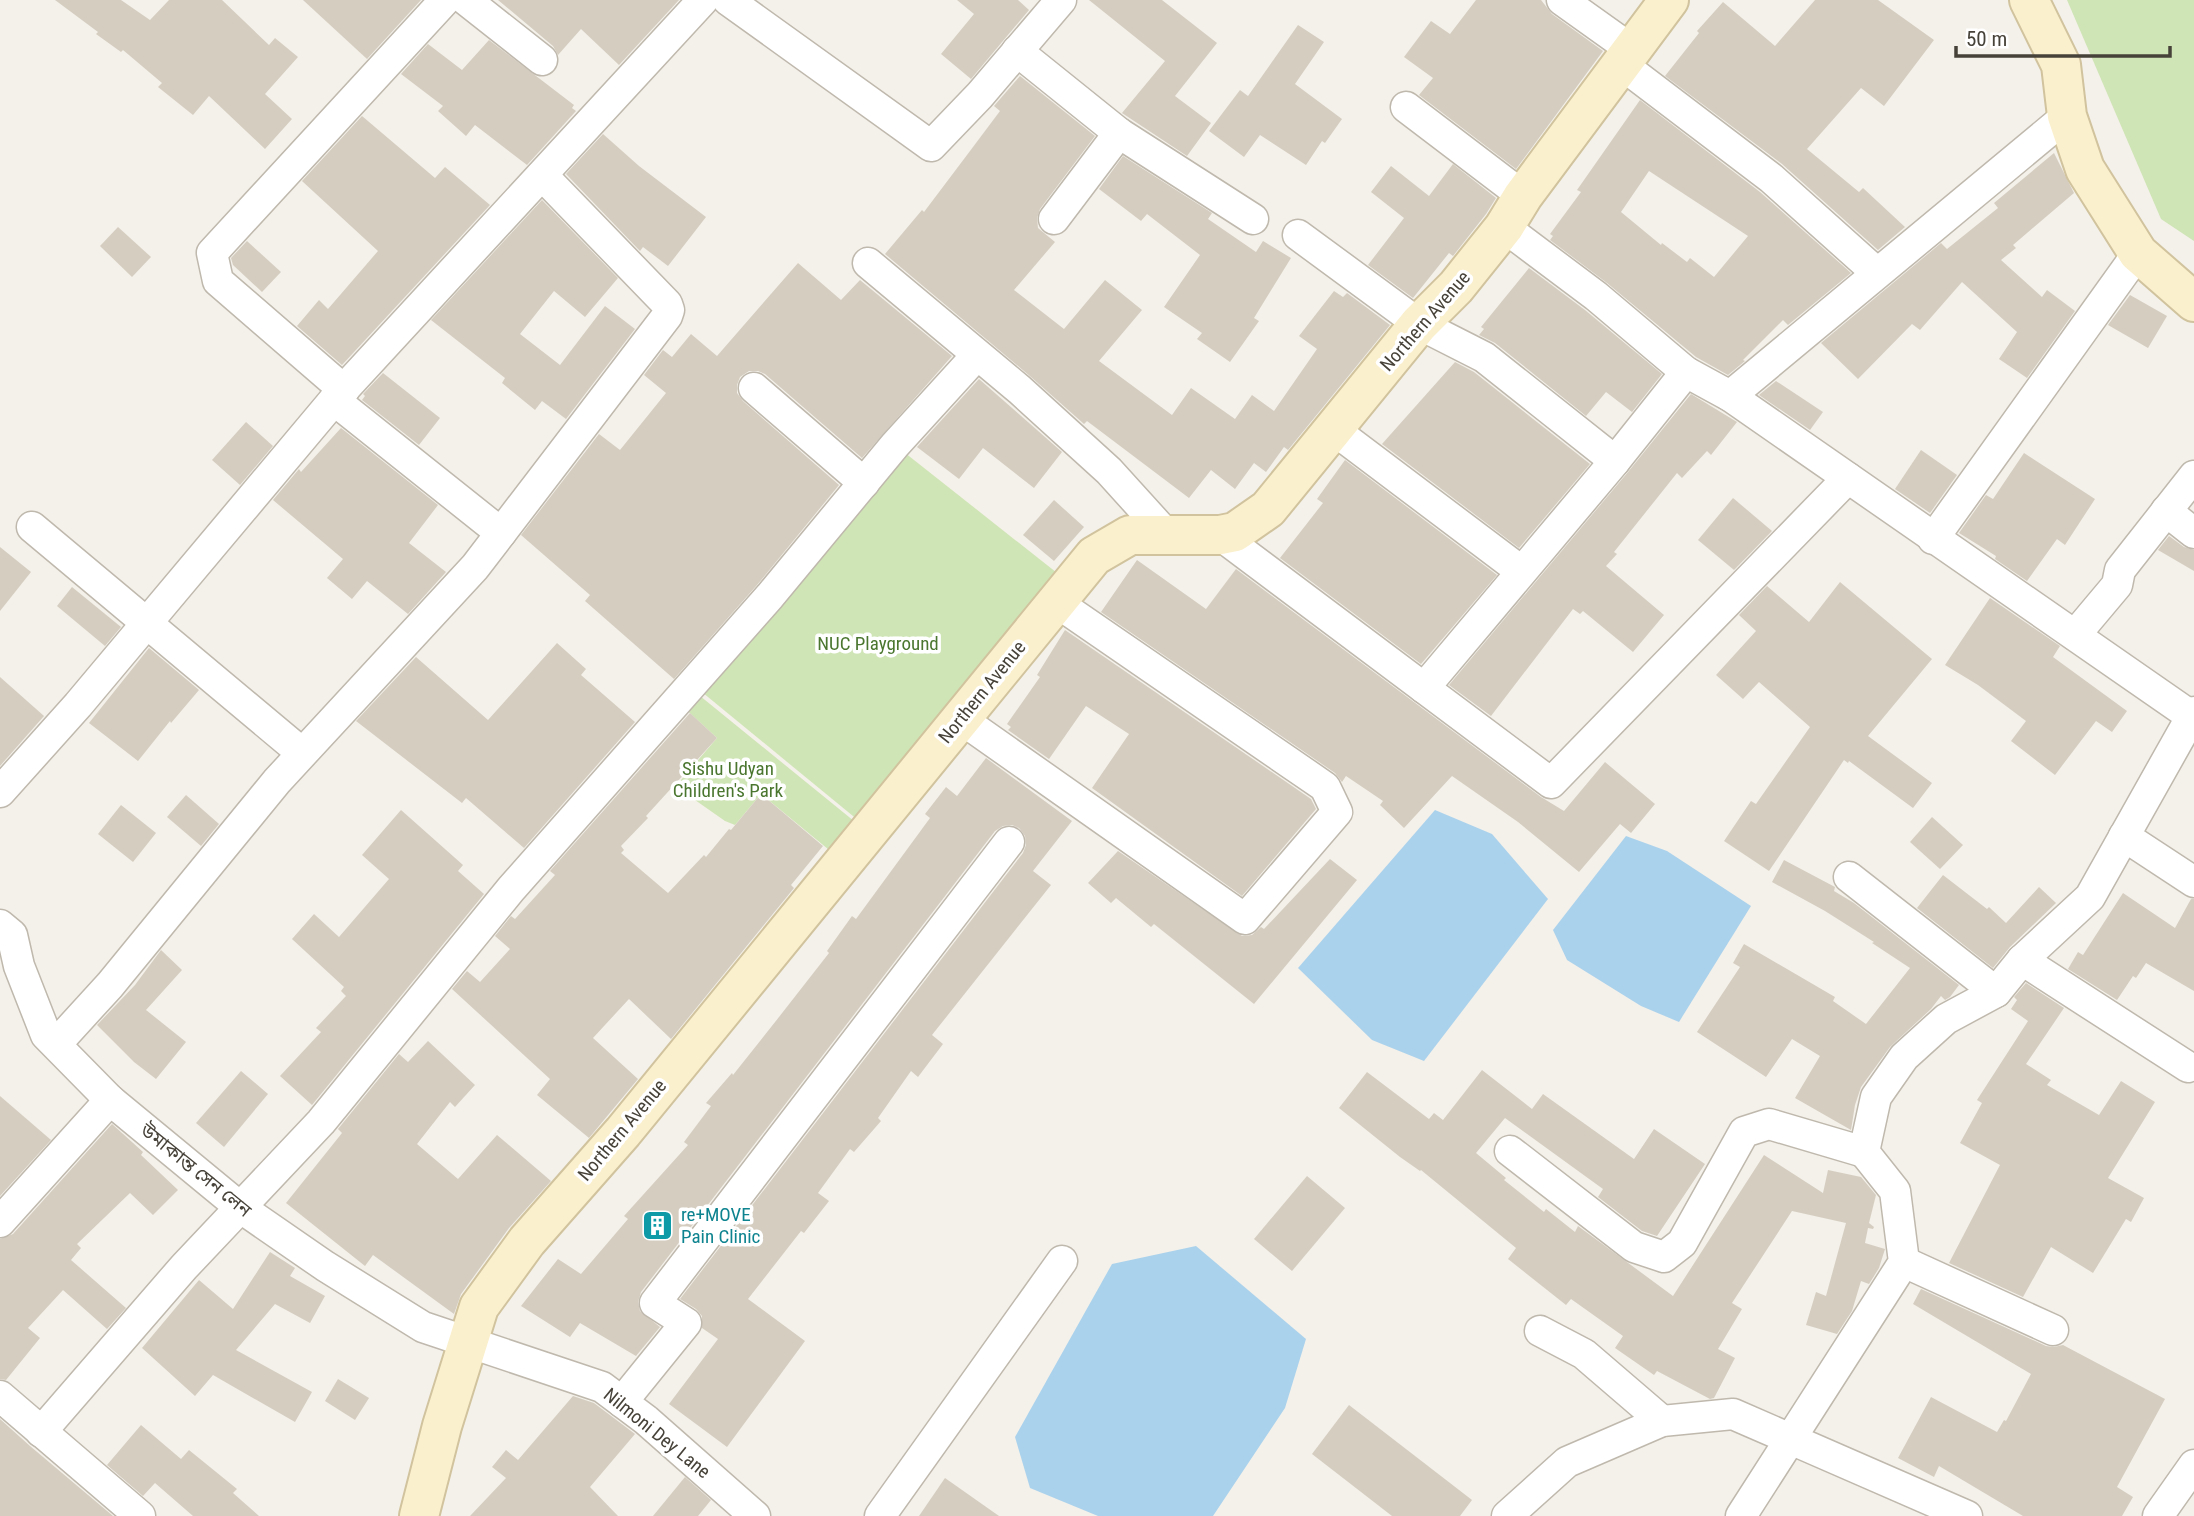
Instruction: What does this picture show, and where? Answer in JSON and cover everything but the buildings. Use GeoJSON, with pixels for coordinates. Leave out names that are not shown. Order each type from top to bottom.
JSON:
{"type":"FeatureCollection","features":[{"type":"Feature","properties":{"kind":"street"},"geometry":{"type":"LineString","coordinates":[[445,0],[212,253],[218,281],[339,395],[501,533]]}},
{"type":"Feature","properties":{"kind":"street"},"geometry":{"type":"LineString","coordinates":[[466,0],[542,60]]}},
{"type":"Feature","properties":{"kind":"street"},"geometry":{"type":"LineString","coordinates":[[0,792],[78,705],[339,395],[703,0]]}},
{"type":"Feature","properties":{"kind":"street"},"geometry":{"type":"LineString","coordinates":[[728,0],[931,146],[980,95],[1061,0]]}},
{"type":"Feature","properties":{"kind":"street"},"geometry":{"type":"LineString","coordinates":[[1562,0],[1772,178],[1877,273]]}},
{"type":"Feature","properties":{"kind":"street","name":"Northern Avenue"},"geometry":{"type":"LineString","coordinates":[[419,1516],[442,1426],[480,1307],[527,1241],[623,1132],[1094,556],[1130,536],[1220,535],[1235,532],[1268,509],[1419,324],[1456,286],[1504,228],[1523,196],[1669,0]]}},
{"type":"Feature","properties":{"kind":"street"},"geometry":{"type":"LineString","coordinates":[[2029,0],[2061,65],[2067,116],[2085,169],[2138,253],[2194,302]]}},
{"type":"Feature","properties":{"kind":"street"},"geometry":{"type":"LineString","coordinates":[[1017,51],[1119,133],[1253,219]]}},
{"type":"Feature","properties":{"kind":"street"},"geometry":{"type":"LineString","coordinates":[[1406,107],[1523,196]]}},
{"type":"Feature","properties":{"kind":"street"},"geometry":{"type":"LineString","coordinates":[[1730,396],[2067,116]]}},
{"type":"Feature","properties":{"kind":"street"},"geometry":{"type":"LineString","coordinates":[[1054,219],[1119,133]]}},
{"type":"Feature","properties":{"kind":"street"},"geometry":{"type":"LineString","coordinates":[[56,1044],[110,985],[276,781],[475,567],[667,316],[667,304],[542,175]]}},
{"type":"Feature","properties":{"kind":"street"},"geometry":{"type":"LineString","coordinates":[[1504,228],[1596,296],[1686,372],[1730,396],[2192,714],[2090,897],[2022,960],[1996,992],[1945,1019],[1904,1057],[1876,1097],[1864,1152]]}},
{"type":"Feature","properties":{"kind":"street"},"geometry":{"type":"LineString","coordinates":[[1298,235],[1419,324],[1484,357],[1615,461]]}},
{"type":"Feature","properties":{"kind":"street"},"geometry":{"type":"LineString","coordinates":[[1933,538],[2138,253]]}},
{"type":"Feature","properties":{"kind":"street"},"geometry":{"type":"LineString","coordinates":[[868,263],[1020,390],[1109,471],[1167,535]]}},
{"type":"Feature","properties":{"kind":"street"},"geometry":{"type":"LineString","coordinates":[[41,1432],[184,1267],[321,1122],[511,889],[770,596],[864,483],[977,355]]}},
{"type":"Feature","properties":{"kind":"street"},"geometry":{"type":"LineString","coordinates":[[1424,688],[1615,461],[1686,372]]}},
{"type":"Feature","properties":{"kind":"street"},"geometry":{"type":"LineString","coordinates":[[754,388],[864,483]]}},
{"type":"Feature","properties":{"kind":"street"},"geometry":{"type":"LineString","coordinates":[[1334,430],[1521,571]]}},
{"type":"Feature","properties":{"kind":"street"},"geometry":{"type":"LineString","coordinates":[[2075,635],[2117,585],[2120,570],[2194,475]]}},
{"type":"Feature","properties":{"kind":"street"},"geometry":{"type":"LineString","coordinates":[[1220,535],[1551,783],[1848,478]]}},
{"type":"Feature","properties":{"kind":"street"},"geometry":{"type":"LineString","coordinates":[[2166,511],[2194,533]]}},
{"type":"Feature","properties":{"kind":"street"},"geometry":{"type":"LineString","coordinates":[[32,527],[302,753]]}},
{"type":"Feature","properties":{"kind":"street"},"geometry":{"type":"LineString","coordinates":[[961,719],[1245,919],[1337,812],[1325,787],[1056,602]]}},
{"type":"Feature","properties":{"kind":"street"},"geometry":{"type":"LineString","coordinates":[[2124,836],[2194,882]]}},
{"type":"Feature","properties":{"kind":"street"},"geometry":{"type":"LineString","coordinates":[[622,1402],[686,1324],[655,1303],[1009,842]]}},
{"type":"Feature","properties":{"kind":"street"},"geometry":{"type":"LineString","coordinates":[[1849,877],[1996,992]]}},
{"type":"Feature","properties":{"kind":"street","name":"উমাকান্ত সেন লেন"},"geometry":{"type":"LineString","coordinates":[[0,925],[12,935],[19,966],[46,1035],[110,1100],[242,1208],[324,1266],[423,1327],[469,1341]]}},
{"type":"Feature","properties":{"kind":"street"},"geometry":{"type":"LineString","coordinates":[[2022,960],[2188,1067]]}},
{"type":"Feature","properties":{"kind":"street"},"geometry":{"type":"LineString","coordinates":[[0,1222],[110,1100]]}},
{"type":"Feature","properties":{"kind":"street"},"geometry":{"type":"LineString","coordinates":[[1510,1151],[1633,1247],[1664,1257],[1682,1243],[1744,1132],[1769,1124],[1864,1152],[1895,1191],[1905,1262],[1741,1516]]}},
{"type":"Feature","properties":{"kind":"street"},"geometry":{"type":"LineString","coordinates":[[880,1516],[1062,1261]]}},
{"type":"Feature","properties":{"kind":"street"},"geometry":{"type":"LineString","coordinates":[[1905,1262],[2053,1330]]}},
{"type":"Feature","properties":{"kind":"street"},"geometry":{"type":"LineString","coordinates":[[1540,1331],[1584,1354],[1662,1421]]}},
{"type":"Feature","properties":{"kind":"street","name":"Nilmoni Dey Lane"},"geometry":{"type":"LineString","coordinates":[[469,1341],[602,1387],[755,1516]]}},
{"type":"Feature","properties":{"kind":"street"},"geometry":{"type":"LineString","coordinates":[[0,1396],[140,1516]]}},
{"type":"Feature","properties":{"kind":"street"},"geometry":{"type":"LineString","coordinates":[[1507,1516],[1567,1462],[1662,1421],[1733,1414],[1967,1516]]}},
{"type":"Feature","properties":{"kind":"street"},"geometry":{"type":"LineString","coordinates":[[2158,1516],[2194,1465]]}},
{"type":"Feature","properties":{"kind":"green space"},"geometry":{"type":"Polygon","coordinates":[[[2067,0],[2194,0],[2194,241],[2161,219],[2067,0]]]}},
{"type":"Feature","properties":{"kind":"green space","name":"NUC Playground"},"geometry":{"type":"Polygon","coordinates":[[[895,445],[1071,584],[870,830],[697,688],[895,445]]]}},
{"type":"Feature","properties":{"kind":"green space","name":"Sishu Udyan Children's Park"},"geometry":{"type":"Polygon","coordinates":[[[694,691],[865,830],[834,854],[761,794],[735,825],[685,793],[681,780],[717,738],[680,704],[694,691]]]}},
{"type":"Feature","properties":{"kind":"water"},"geometry":{"type":"Polygon","coordinates":[[[1435,810],[1492,834],[1548,899],[1424,1061],[1372,1040],[1298,968],[1435,810]]]}},
{"type":"Feature","properties":{"kind":"water"},"geometry":{"type":"Polygon","coordinates":[[[1626,836],[1667,851],[1751,906],[1679,1022],[1641,1006],[1567,960],[1553,930],[1626,836]]]}},
{"type":"Feature","properties":{"kind":"water"},"geometry":{"type":"Polygon","coordinates":[[[1196,1246],[1306,1339],[1285,1408],[1213,1516],[1098,1516],[1030,1488],[1015,1437],[1112,1264],[1196,1246]]]}},
{"type":"Feature","properties":{"kind":"place","name":"re+MOVE Pain Clinic"},"geometry":{"type":"Point","coordinates":[658,1225]}}]}
